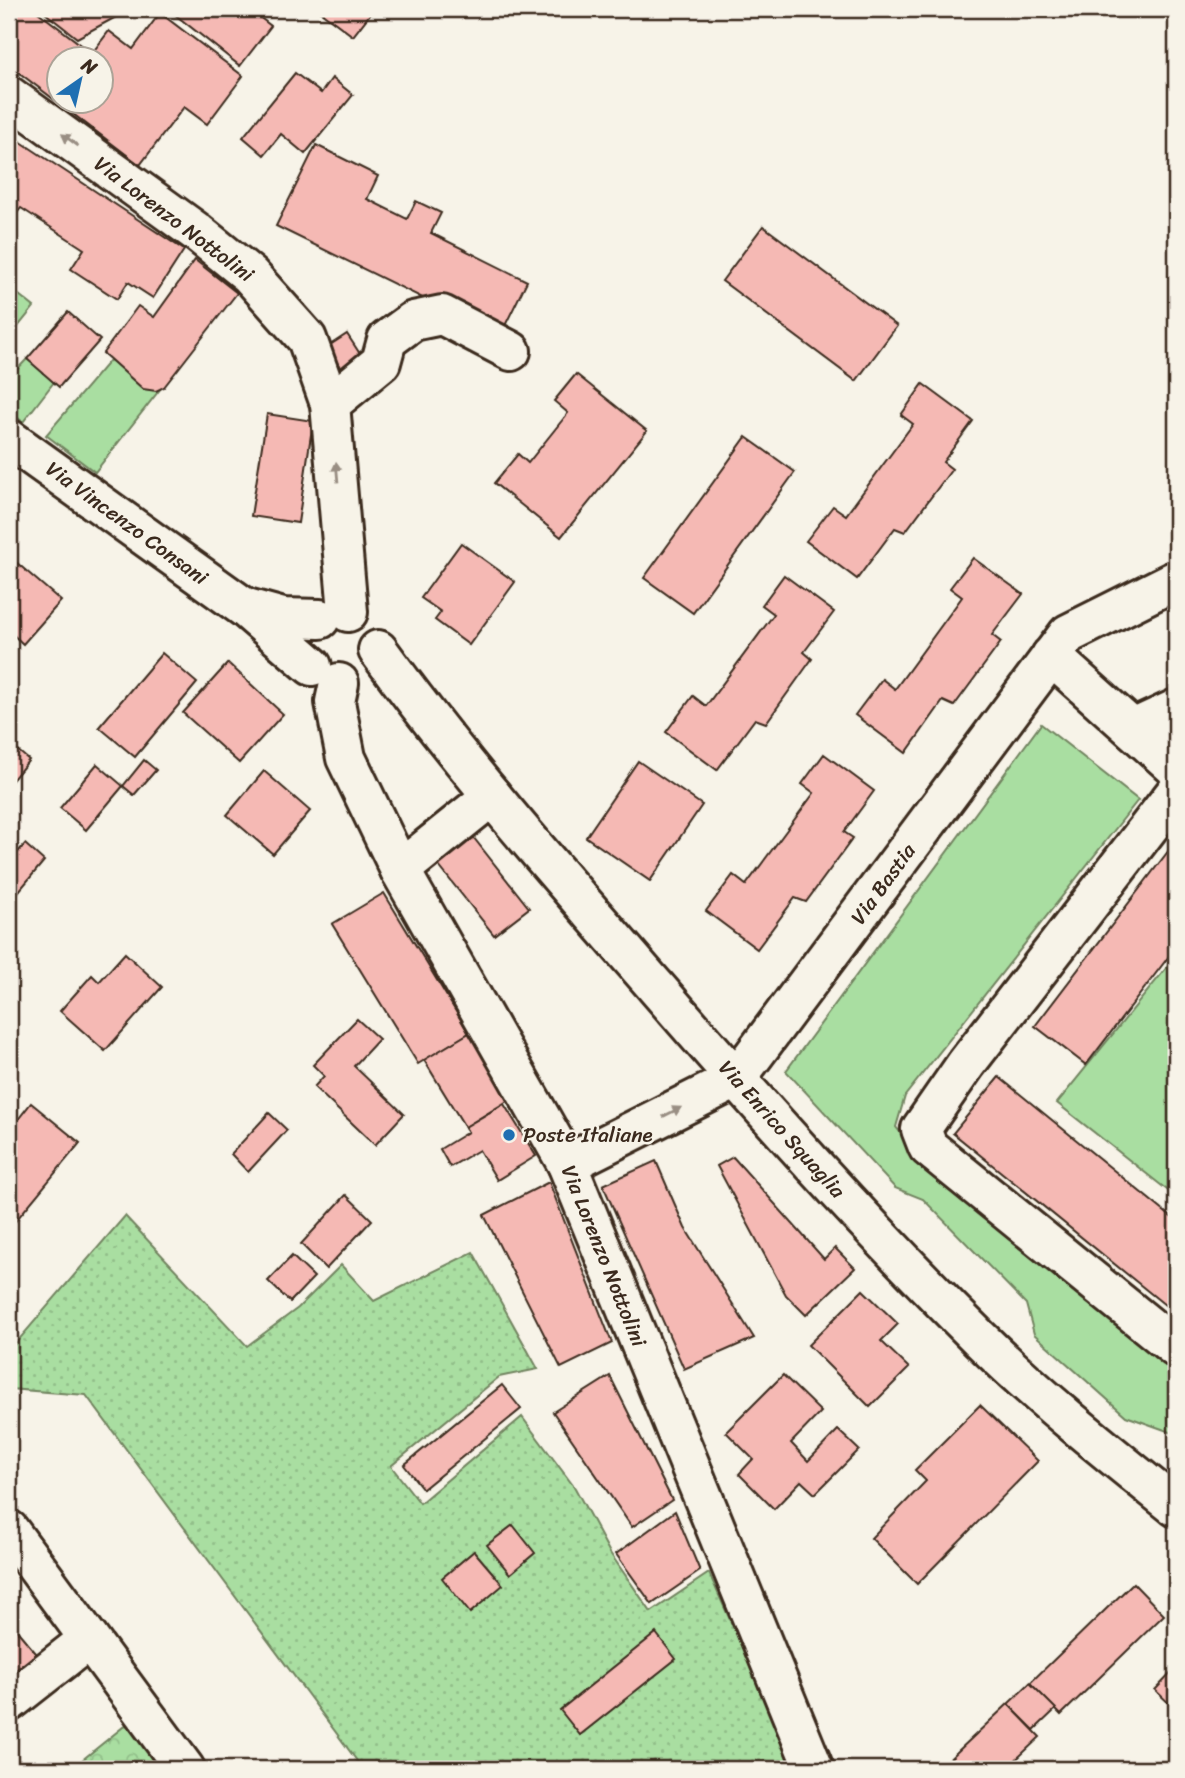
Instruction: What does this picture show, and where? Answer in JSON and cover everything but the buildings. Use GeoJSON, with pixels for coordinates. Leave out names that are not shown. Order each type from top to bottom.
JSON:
{"type":"FeatureCollection","features":[{"type":"Feature","properties":{"kind":"street","name":"Via Lorenzo Nottolini"},"geometry":{"type":"LineString","coordinates":[[9,96],[198,233],[250,275],[307,339],[330,404],[338,478],[340,540],[334,616],[309,635],[307,646],[348,669],[335,702],[346,758],[400,870],[567,1164],[814,1769]]}},
{"type":"Feature","properties":{"kind":"street"},"geometry":{"type":"LineString","coordinates":[[330,404],[382,362],[387,340],[413,321],[442,315],[511,351]]}},
{"type":"Feature","properties":{"kind":"street","name":"Via Vincenzo Consani"},"geometry":{"type":"LineString","coordinates":[[9,439],[245,608],[348,669]]}},
{"type":"Feature","properties":{"kind":"street","name":"Via Bastia"},"geometry":{"type":"LineString","coordinates":[[567,1164],[736,1079],[1068,634],[1176,580]]}},
{"type":"Feature","properties":{"kind":"street","name":"Via Vincenzo Consani"},"geometry":{"type":"LineString","coordinates":[[245,608],[283,618],[334,616]]}},
{"type":"Feature","properties":{"kind":"street"},"geometry":{"type":"LineString","coordinates":[[334,616],[366,622],[377,640],[348,669]]}},
{"type":"Feature","properties":{"kind":"street"},"geometry":{"type":"LineString","coordinates":[[1051,656],[1176,768]]}},
{"type":"Feature","properties":{"kind":"street","name":"Via Enrico Squaglia"},"geometry":{"type":"LineString","coordinates":[[348,669],[424,714],[736,1079],[819,1172],[981,1339],[1095,1441],[1172,1494]]}},
{"type":"Feature","properties":{"kind":"street"},"geometry":{"type":"LineString","coordinates":[[1133,729],[1176,709]]}},
{"type":"Feature","properties":{"kind":"street"},"geometry":{"type":"LineString","coordinates":[[1176,792],[966,1064],[922,1129],[928,1147],[1176,1348]]}},
{"type":"Feature","properties":{"kind":"street"},"geometry":{"type":"LineString","coordinates":[[400,870],[492,796]]}},
{"type":"Feature","properties":{"kind":"street"},"geometry":{"type":"LineString","coordinates":[[9,1530],[185,1769]]}},
{"type":"Feature","properties":{"kind":"street"},"geometry":{"type":"LineString","coordinates":[[9,1702],[89,1639]]}},
{"type":"Feature","properties":{"kind":"green space"},"geometry":{"type":"Polygon","coordinates":[[[9,287],[34,307],[9,338],[9,287]]]}},
{"type":"Feature","properties":{"kind":"green space"},"geometry":{"type":"Polygon","coordinates":[[[27,359],[54,382],[23,422],[9,411],[9,378],[27,359]]]}},
{"type":"Feature","properties":{"kind":"green space"},"geometry":{"type":"Polygon","coordinates":[[[110,360],[161,388],[95,472],[46,435],[110,360]]]}},
{"type":"Feature","properties":{"kind":"green space"},"geometry":{"type":"Polygon","coordinates":[[[1041,724],[1138,800],[905,1096],[896,1127],[915,1151],[1176,1366],[1176,1434],[1126,1416],[1034,1334],[1026,1304],[923,1199],[895,1188],[786,1071],[1041,724]]]}},
{"type":"Feature","properties":{"kind":"green space"},"geometry":{"type":"Polygon","coordinates":[[[1176,956],[1176,1197],[1057,1103],[1176,956]]]}},
{"type":"Feature","properties":{"kind":"green space"},"geometry":{"type":"Polygon","coordinates":[[[125,1216],[247,1346],[298,1308],[341,1265],[374,1301],[473,1252],[538,1369],[499,1377],[391,1466],[420,1503],[522,1417],[575,1488],[610,1553],[651,1612],[709,1573],[797,1769],[363,1769],[86,1395],[9,1389],[9,1351],[125,1216]]]}},
{"type":"Feature","properties":{"kind":"green space"},"geometry":{"type":"Polygon","coordinates":[[[128,1723],[163,1769],[71,1769],[128,1723]]]}},
{"type":"Feature","properties":{"kind":"place","name":"Poste Italiane"},"geometry":{"type":"Point","coordinates":[509,1135]}}]}
